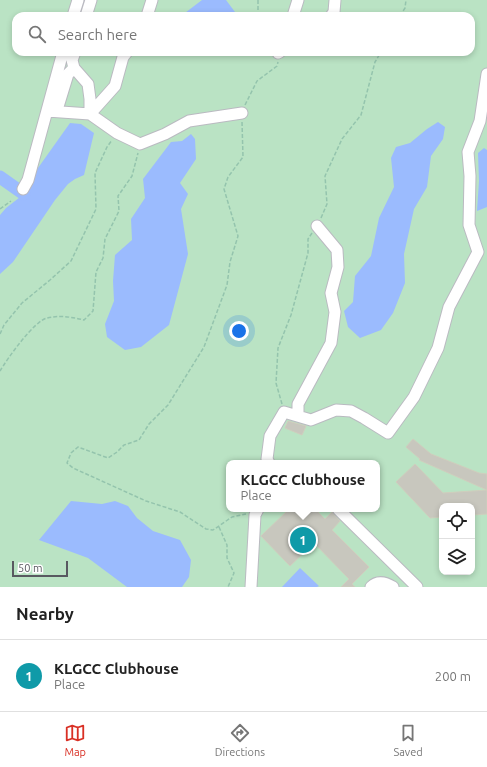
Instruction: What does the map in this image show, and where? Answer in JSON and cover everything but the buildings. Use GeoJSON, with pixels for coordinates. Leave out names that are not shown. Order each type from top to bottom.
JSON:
{"type":"FeatureCollection","features":[{"type":"Feature","properties":{"kind":"lane"},"geometry":{"type":"LineString","coordinates":[[74,12],[78,0]]}},
{"type":"Feature","properties":{"kind":"lane"},"geometry":{"type":"LineString","coordinates":[[87,12],[91,0]]}},
{"type":"Feature","properties":{"kind":"lane"},"geometry":{"type":"LineString","coordinates":[[148,12],[152,0]]}},
{"type":"Feature","properties":{"kind":"lane"},"geometry":{"type":"LineString","coordinates":[[294,12],[298,0]]}},
{"type":"Feature","properties":{"kind":"lane"},"geometry":{"type":"LineString","coordinates":[[334,12],[335,0]]}},
{"type":"Feature","properties":{"kind":"lane"},"geometry":{"type":"LineString","coordinates":[[52,111],[62,56]]}},
{"type":"Feature","properties":{"kind":"lane"},"geometry":{"type":"LineString","coordinates":[[74,56],[72,60],[74,68],[88,84],[90,114]]}},
{"type":"Feature","properties":{"kind":"lane"},"geometry":{"type":"LineString","coordinates":[[90,114],[115,86],[124,56]]}},
{"type":"Feature","properties":{"kind":"lane"},"geometry":{"type":"LineString","coordinates":[[23,189],[28,180],[52,111],[68,74],[74,68]]}},
{"type":"Feature","properties":{"kind":"lane"},"geometry":{"type":"LineString","coordinates":[[268,460],[270,436],[284,412],[312,420],[336,410],[351,411],[388,433],[414,397],[438,348],[450,307],[478,252],[469,224],[470,176],[468,152],[480,121],[487,74]]}},
{"type":"Feature","properties":{"kind":"lane"},"geometry":{"type":"LineString","coordinates":[[52,111],[90,114],[117,133],[140,144],[165,134],[189,121],[242,113]]}},
{"type":"Feature","properties":{"kind":"lane"},"geometry":{"type":"LineString","coordinates":[[298,415],[298,404],[331,342],[335,312],[331,294],[338,267],[337,250],[317,226]]}},
{"type":"Feature","properties":{"kind":"lane"},"geometry":{"type":"LineString","coordinates":[[251,587],[257,512]]}},
{"type":"Feature","properties":{"kind":"lane"},"geometry":{"type":"LineString","coordinates":[[341,512],[409,584]]}},
{"type":"Feature","properties":{"kind":"lane"},"geometry":{"type":"LineString","coordinates":[[371,587],[380,582],[393,587]]}},
{"type":"Feature","properties":{"kind":"path"},"geometry":{"type":"LineString","coordinates":[[258,0],[258,12]]}},
{"type":"Feature","properties":{"kind":"path"},"geometry":{"type":"LineString","coordinates":[[402,12],[406,0]]}},
{"type":"Feature","properties":{"kind":"path"},"geometry":{"type":"LineString","coordinates":[[257,512],[238,515],[226,520],[213,530],[206,529],[180,512],[140,498],[73,468],[67,463],[71,453],[78,447],[108,458],[124,445],[139,440],[149,424],[168,405],[204,347],[227,285],[230,262],[238,236],[224,189],[228,177],[243,157],[241,135],[242,113],[257,81],[277,66],[278,56]]}},
{"type":"Feature","properties":{"kind":"path"},"geometry":{"type":"LineString","coordinates":[[0,334],[4,325],[22,303],[71,261],[96,209],[95,173],[107,147],[117,133]]}},
{"type":"Feature","properties":{"kind":"path"},"geometry":{"type":"LineString","coordinates":[[0,371],[30,330],[45,318],[69,316],[84,320],[93,311],[96,272],[102,258],[105,239],[118,211],[118,196],[132,176],[140,144]]}},
{"type":"Feature","properties":{"kind":"path"},"geometry":{"type":"LineString","coordinates":[[0,209],[11,201]]}},
{"type":"Feature","properties":{"kind":"path"},"geometry":{"type":"LineString","coordinates":[[219,526],[227,545],[228,558],[234,573],[228,587]]}},
{"type":"Feature","properties":{"kind":"green space"},"geometry":{"type":"Polygon","coordinates":[[[0,0],[487,0],[487,587],[0,587],[0,0]]]}},
{"type":"Feature","properties":{"kind":"water"},"geometry":{"type":"Polygon","coordinates":[[[202,0],[226,0],[235,12],[186,12],[202,0]]]}},
{"type":"Feature","properties":{"kind":"water"},"geometry":{"type":"Polygon","coordinates":[[[438,122],[445,127],[443,139],[431,156],[427,187],[414,209],[404,254],[405,283],[393,313],[381,330],[360,338],[348,327],[344,311],[353,302],[355,276],[371,256],[379,218],[394,187],[391,158],[396,147],[410,143],[438,122]]]}},
{"type":"Feature","properties":{"kind":"water"},"geometry":{"type":"Polygon","coordinates":[[[70,123],[81,124],[94,133],[84,175],[68,184],[55,200],[13,262],[0,274],[0,215],[6,208],[24,194],[38,168],[70,123]]]}},
{"type":"Feature","properties":{"kind":"water"},"geometry":{"type":"Polygon","coordinates":[[[191,134],[195,139],[196,159],[180,183],[188,194],[181,209],[188,254],[169,325],[141,347],[125,350],[107,337],[105,324],[114,301],[113,281],[115,255],[132,240],[131,219],[145,198],[143,179],[171,142],[182,141],[191,134]]]}},
{"type":"Feature","properties":{"kind":"water"},"geometry":{"type":"Polygon","coordinates":[[[484,148],[487,150],[487,207],[477,211],[479,181],[478,153],[484,148]]]}},
{"type":"Feature","properties":{"kind":"water"},"geometry":{"type":"Polygon","coordinates":[[[71,501],[102,504],[115,501],[128,506],[137,518],[153,531],[180,540],[191,560],[189,577],[182,587],[127,587],[88,558],[39,540],[71,501]]]}},
{"type":"Feature","properties":{"kind":"water"},"geometry":{"type":"Polygon","coordinates":[[[300,568],[319,586],[282,587],[300,568]]]}},
{"type":"Feature","properties":{"kind":"waterway"},"geometry":{"type":"LineString","coordinates":[[0,177],[24,194]]}},
{"type":"Feature","properties":{"kind":"place","name":"KLGCC Clubhouse"},"geometry":{"type":"Point","coordinates":[303,540]}}]}
